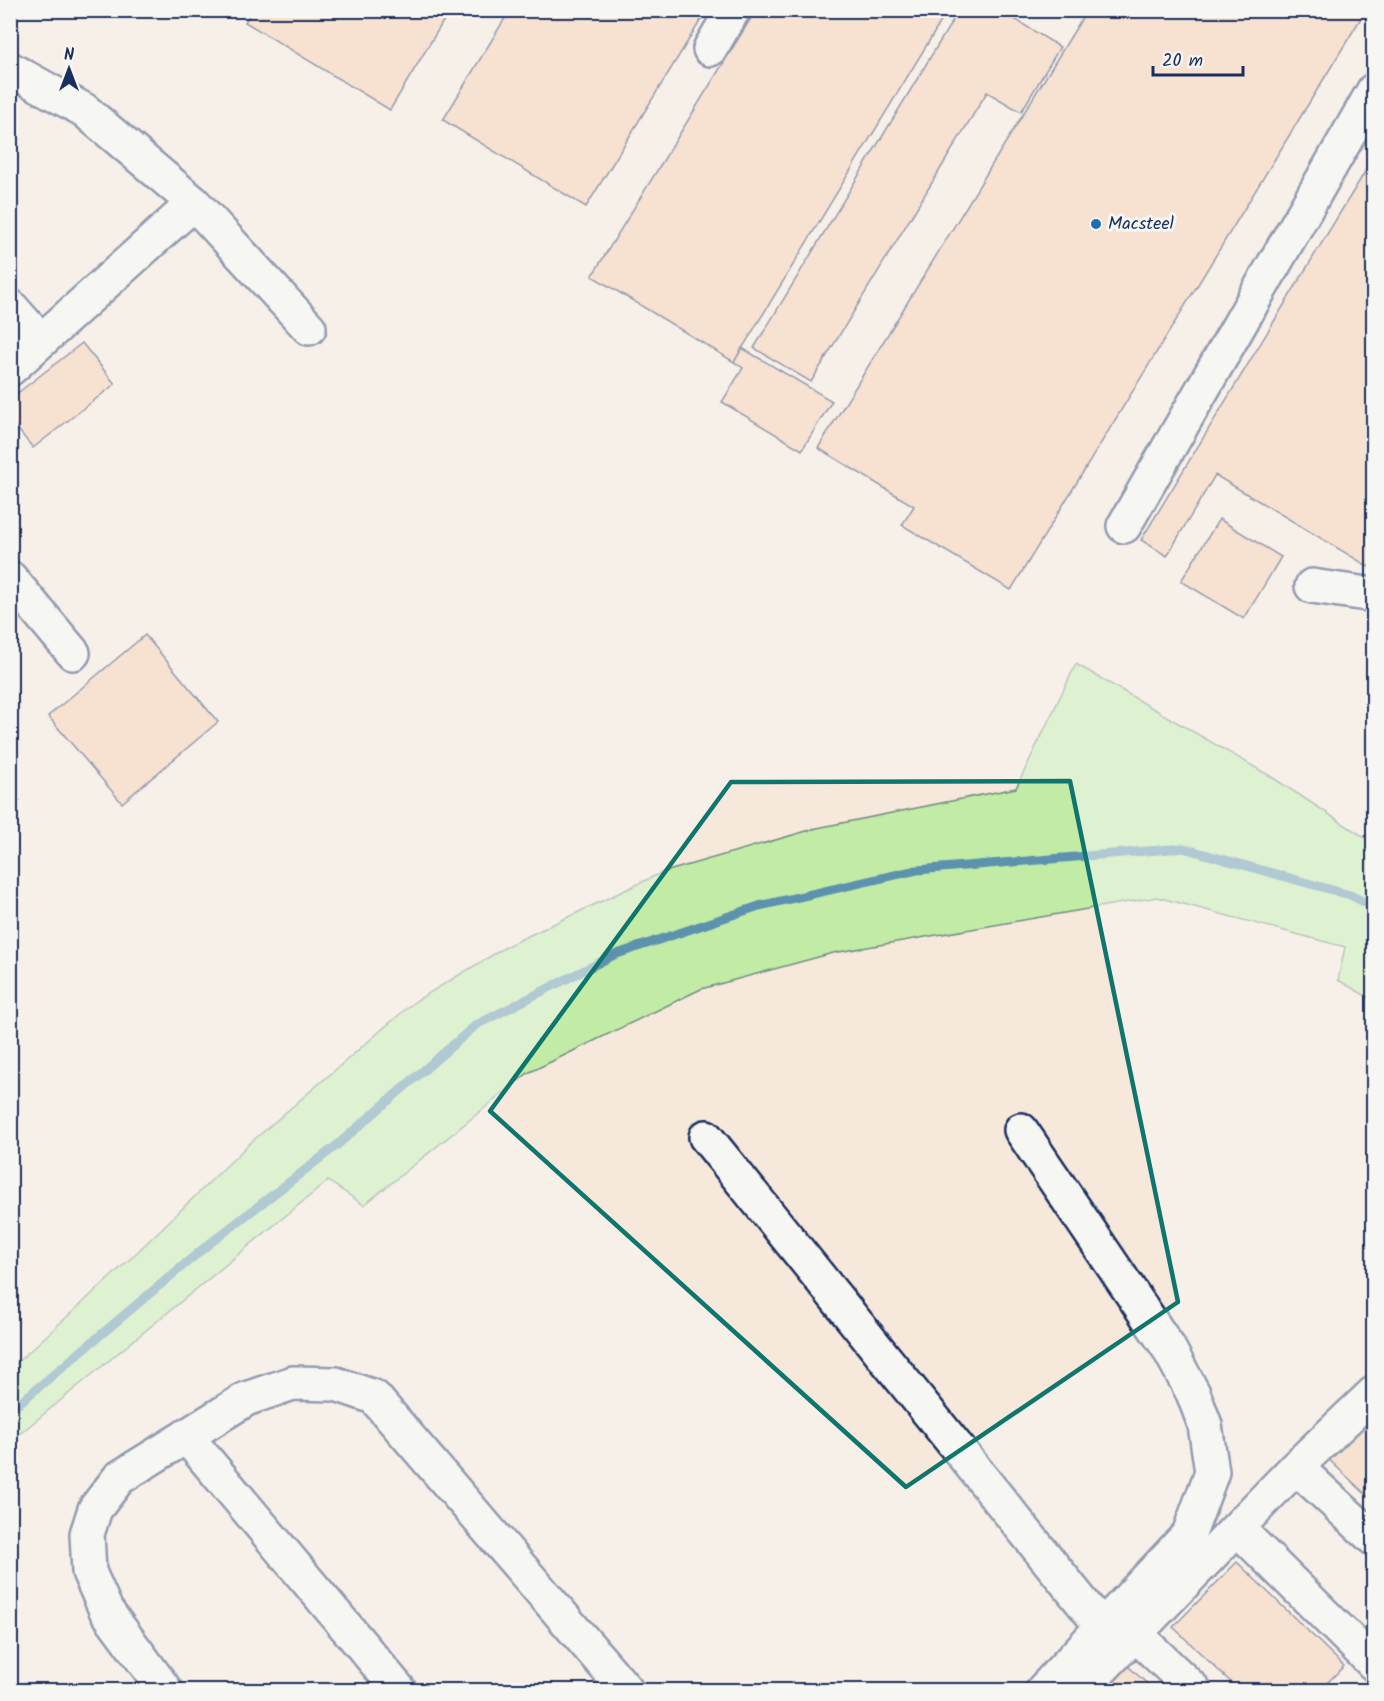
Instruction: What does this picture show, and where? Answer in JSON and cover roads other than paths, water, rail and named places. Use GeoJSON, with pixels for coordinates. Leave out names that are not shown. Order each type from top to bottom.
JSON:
{"type":"FeatureCollection","features":[{"type":"Feature","properties":{"kind":"lane"},"geometry":{"type":"LineString","coordinates":[[710,49],[733,10]]}},
{"type":"Feature","properties":{"kind":"lane"},"geometry":{"type":"LineString","coordinates":[[10,69],[84,110],[194,203],[309,328]]}},
{"type":"Feature","properties":{"kind":"lane"},"geometry":{"type":"LineString","coordinates":[[1124,526],[1374,90]]}},
{"type":"Feature","properties":{"kind":"lane"},"geometry":{"type":"LineString","coordinates":[[10,369],[194,203]]}},
{"type":"Feature","properties":{"kind":"lane"},"geometry":{"type":"LineString","coordinates":[[10,306],[41,341]]}},
{"type":"Feature","properties":{"kind":"lane"},"geometry":{"type":"LineString","coordinates":[[10,578],[73,653]]}},
{"type":"Feature","properties":{"kind":"lane"},"geometry":{"type":"LineString","coordinates":[[1312,586],[1374,595]]}},
{"type":"Feature","properties":{"kind":"lane"},"geometry":{"type":"LineString","coordinates":[[1022,1130],[1168,1347],[1193,1394],[1205,1425],[1212,1472],[1189,1534],[1043,1690]]}},
{"type":"Feature","properties":{"kind":"lane"},"geometry":{"type":"LineString","coordinates":[[706,1137],[1103,1628]]}},
{"type":"Feature","properties":{"kind":"lane"},"geometry":{"type":"LineString","coordinates":[[165,1690],[106,1610],[89,1572],[87,1534],[95,1509],[119,1478],[246,1399],[293,1383],[336,1384],[374,1397],[626,1690]]}},
{"type":"Feature","properties":{"kind":"lane"},"geometry":{"type":"LineString","coordinates":[[1081,1690],[1296,1467],[1374,1393]]}},
{"type":"Feature","properties":{"kind":"lane"},"geometry":{"type":"LineString","coordinates":[[186,1436],[399,1690]]}},
{"type":"Feature","properties":{"kind":"lane"},"geometry":{"type":"LineString","coordinates":[[1296,1467],[1374,1539]]}},
{"type":"Feature","properties":{"kind":"lane"},"geometry":{"type":"LineString","coordinates":[[1237,1528],[1374,1664]]}},
{"type":"Feature","properties":{"kind":"lane"},"geometry":{"type":"LineString","coordinates":[[1136,1635],[1194,1690]]}},
{"type":"Feature","properties":{"kind":"waterway"},"geometry":{"type":"LineString","coordinates":[[10,1411],[204,1248],[336,1146],[476,1025],[614,955],[759,906],[917,870],[1183,848],[1350,895],[1374,907]]}},
{"type":"Feature","properties":{"kind":"place","name":"Macsteel"},"geometry":{"type":"Point","coordinates":[1096,224]}}]}
